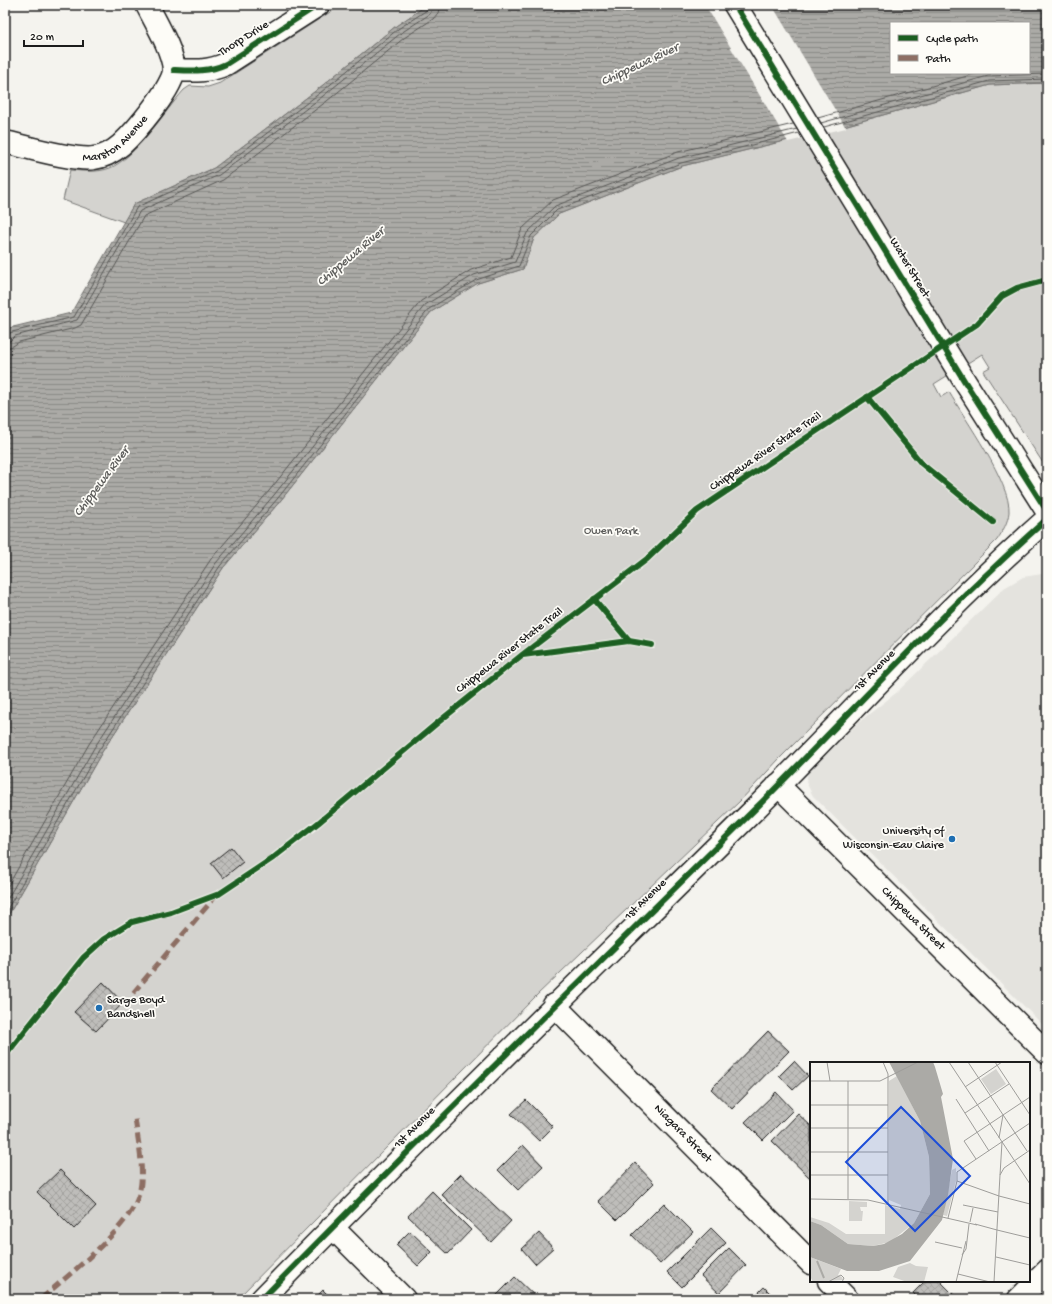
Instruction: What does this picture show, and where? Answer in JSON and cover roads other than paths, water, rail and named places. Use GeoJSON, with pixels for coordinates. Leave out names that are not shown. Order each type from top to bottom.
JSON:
{"type":"FeatureCollection","features":[{"type":"Feature","properties":{"kind":"street"},"geometry":{"type":"LineString","coordinates":[[147,5],[171,56],[174,70]]}},
{"type":"Feature","properties":{"kind":"street","name":"Thorp Drive"},"geometry":{"type":"LineString","coordinates":[[174,70],[200,71],[214,69],[226,64],[318,5]]}},
{"type":"Feature","properties":{"kind":"street","name":"Water Street"},"geometry":{"type":"LineString","coordinates":[[735,5],[965,382],[1047,511]]}},
{"type":"Feature","properties":{"kind":"street","name":"Marston Avenue"},"geometry":{"type":"LineString","coordinates":[[5,142],[86,159],[108,154],[121,145],[163,96],[170,85],[174,70]]}},
{"type":"Feature","properties":{"kind":"street","name":"1st Avenue"},"geometry":{"type":"LineString","coordinates":[[262,1299],[554,1005],[778,785],[919,642],[1016,546],[1047,519]]}},
{"type":"Feature","properties":{"kind":"street","name":"Chippewa Street"},"geometry":{"type":"LineString","coordinates":[[778,785],[1047,1053]]}},
{"type":"Feature","properties":{"kind":"street","name":"Niagara Street"},"geometry":{"type":"LineString","coordinates":[[554,1005],[810,1262]]}},
{"type":"Feature","properties":{"kind":"street"},"geometry":{"type":"LineString","coordinates":[[332,1227],[404,1299]]}},
{"type":"Feature","properties":{"kind":"street"},"geometry":{"type":"LineString","coordinates":[[1019,1299],[1047,1271]]}},
{"type":"Feature","properties":{"kind":"street"},"geometry":{"type":"LineString","coordinates":[[830,1282],[847,1299]]}},
{"type":"Feature","properties":{"kind":"water","name":"Chippewa River"},"geometry":{"type":"Polygon","coordinates":[[[427,5],[1047,5],[1047,83],[990,85],[833,129],[682,166],[559,214],[534,238],[523,269],[478,283],[431,312],[281,500],[223,568],[102,752],[5,921],[5,335],[9,328],[71,313],[134,204],[214,168],[318,89],[396,26],[427,5]]]}},
{"type":"Feature","properties":{"kind":"place","name":"University of Wisconsin-Eau Claire"},"geometry":{"type":"Point","coordinates":[952,839]}},
{"type":"Feature","properties":{"kind":"place","name":"Sarge Boyd Bandshell"},"geometry":{"type":"Point","coordinates":[99,1008]}},
{"type":"Feature","properties":{"kind":"park label","name":"Owen Park"},"geometry":{"type":"Point","coordinates":[611,532]}}]}
